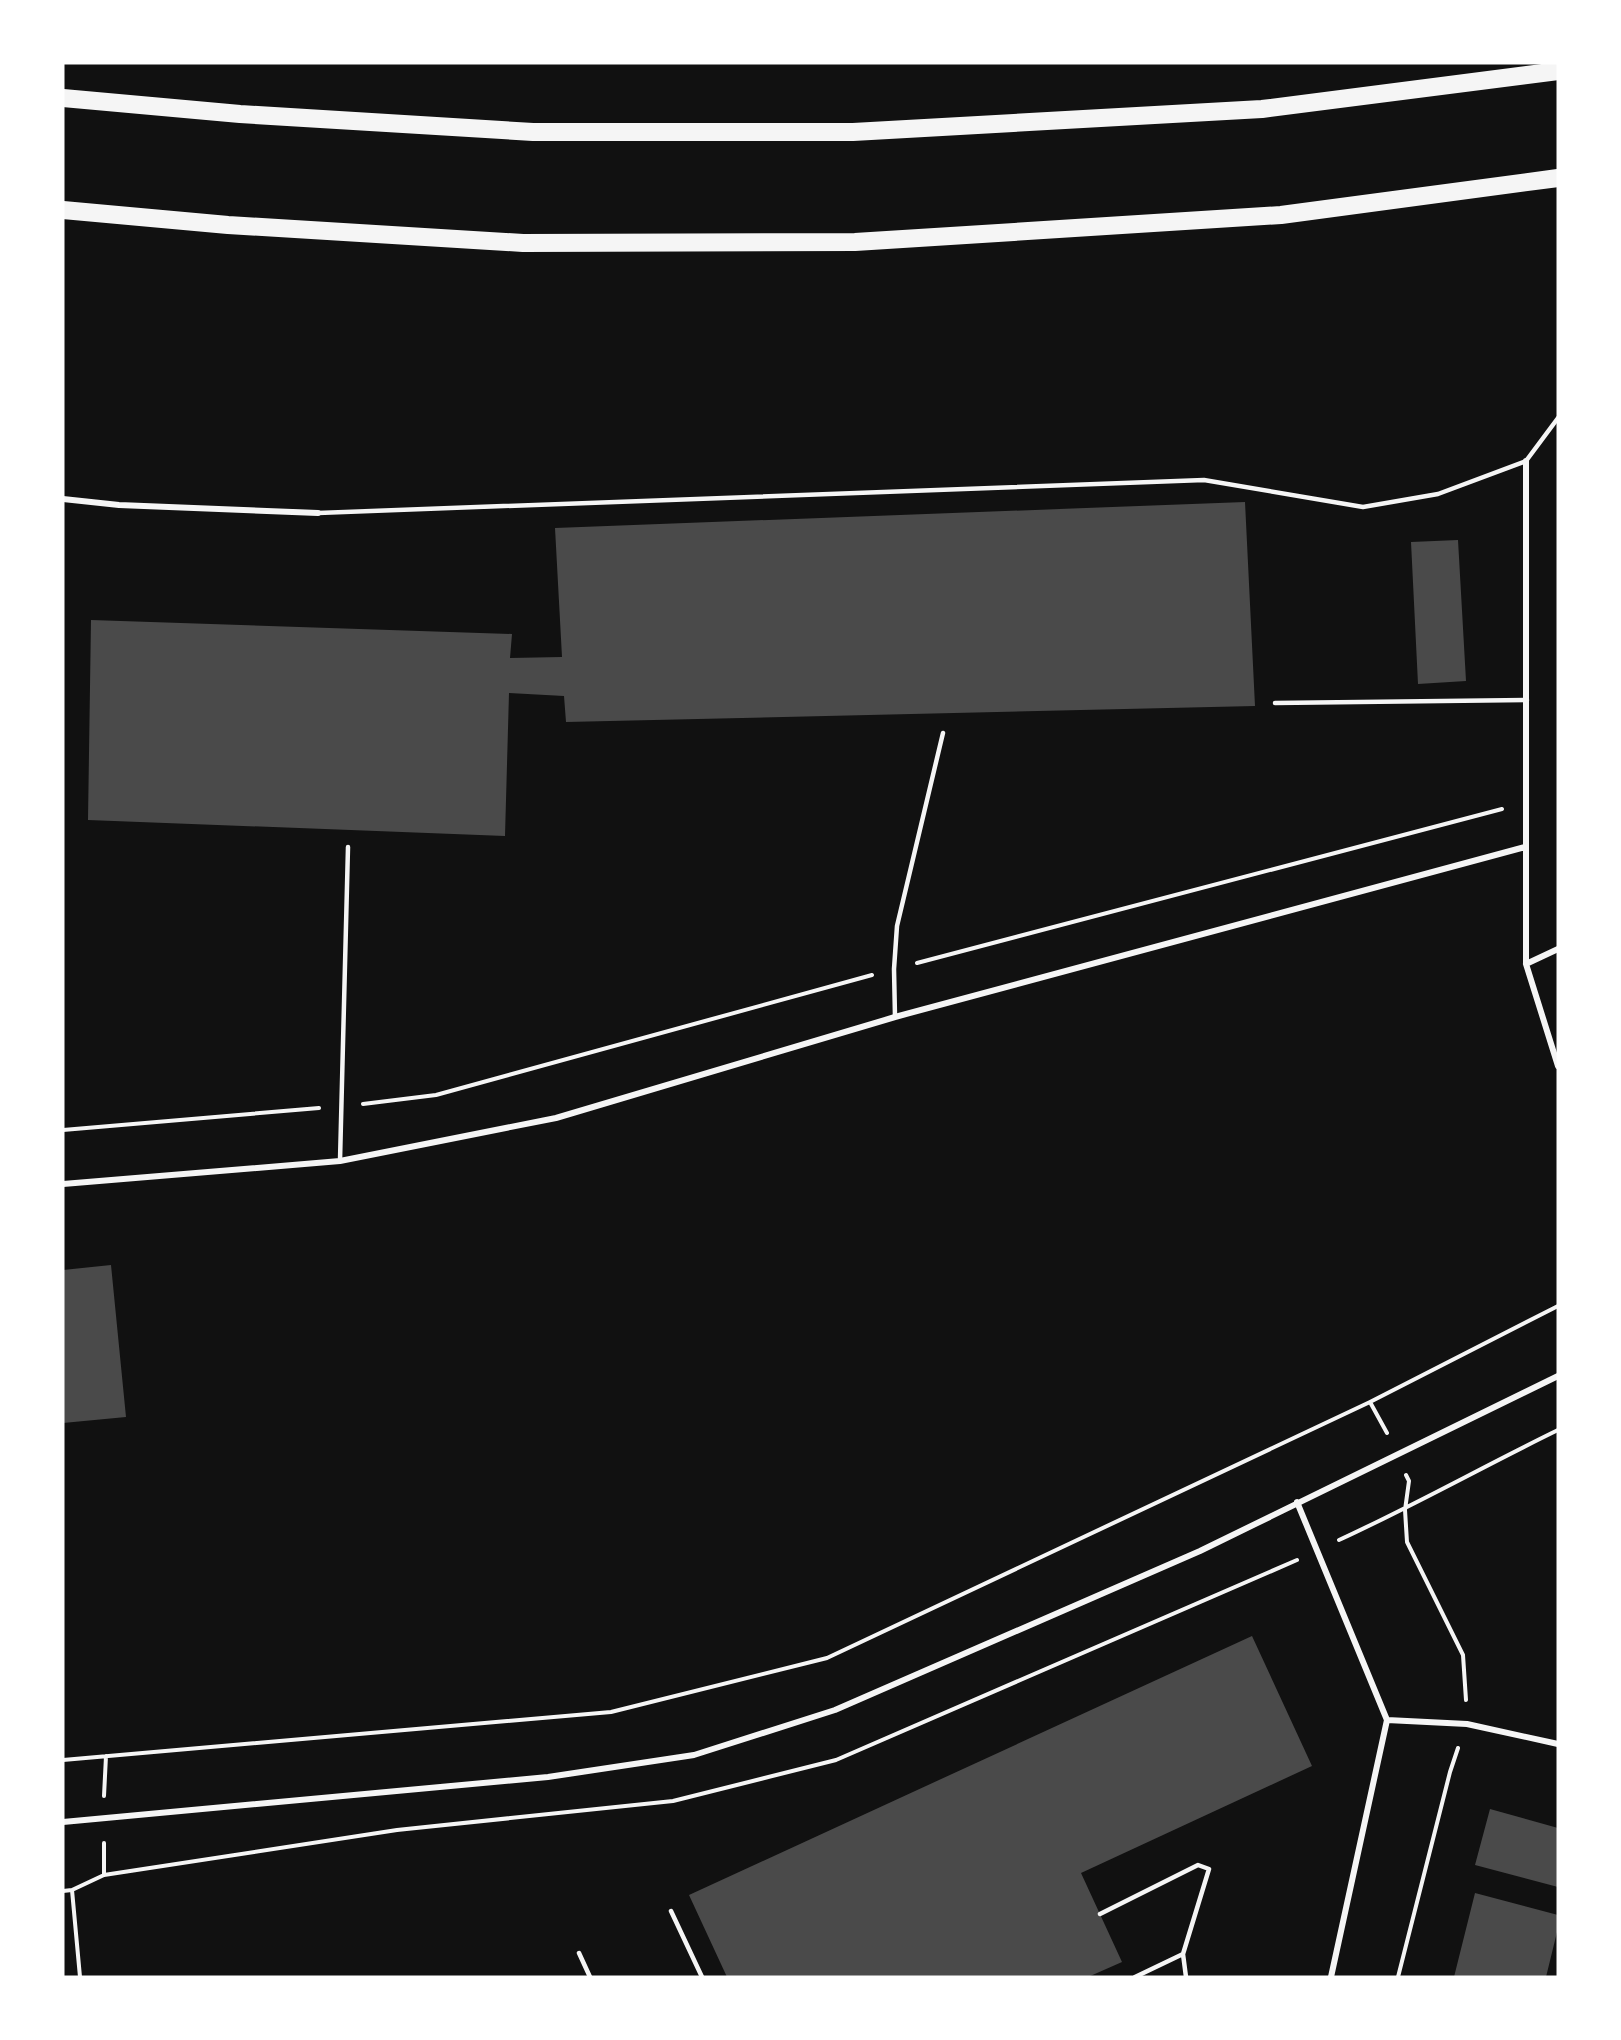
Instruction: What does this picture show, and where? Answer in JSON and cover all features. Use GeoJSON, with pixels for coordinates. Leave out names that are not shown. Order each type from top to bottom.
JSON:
{"type":"FeatureCollection","features":[{"type":"Feature","properties":{"kind":"highway"},"geometry":{"type":"LineString","coordinates":[[63,98],[240,114],[533,132],[853,132],[1262,109],[1558,71]]}},
{"type":"Feature","properties":{"kind":"highway"},"geometry":{"type":"LineString","coordinates":[[63,210],[228,225],[522,243],[855,242],[1281,215],[1558,178]]}},
{"type":"Feature","properties":{"kind":"street"},"geometry":{"type":"LineString","coordinates":[[1526,460],[1526,964],[1558,1066]]}},
{"type":"Feature","properties":{"kind":"street"},"geometry":{"type":"LineString","coordinates":[[63,499],[119,505],[318,513]]}},
{"type":"Feature","properties":{"kind":"street"},"geometry":{"type":"LineString","coordinates":[[63,1184],[340,1161],[556,1118],[895,1017],[1525,847]]}},
{"type":"Feature","properties":{"kind":"street"},"geometry":{"type":"LineString","coordinates":[[1526,964],[1558,949]]}},
{"type":"Feature","properties":{"kind":"street"},"geometry":{"type":"LineString","coordinates":[[63,1822],[548,1777],[694,1755],[836,1710],[1200,1551],[1558,1376]]}},
{"type":"Feature","properties":{"kind":"street"},"geometry":{"type":"LineString","coordinates":[[1297,1502],[1387,1720],[1331,1977]]}},
{"type":"Feature","properties":{"kind":"street"},"geometry":{"type":"LineString","coordinates":[[1387,1720],[1467,1724],[1558,1744]]}},
{"type":"Feature","properties":{"kind":"lane"},"geometry":{"type":"LineString","coordinates":[[318,513],[1204,480],[1363,507],[1438,494],[1526,460],[1558,418]]}},
{"type":"Feature","properties":{"kind":"lane"},"geometry":{"type":"LineString","coordinates":[[1275,703],[1527,700]]}},
{"type":"Feature","properties":{"kind":"lane"},"geometry":{"type":"LineString","coordinates":[[895,1017],[894,969],[897,926],[943,733]]}},
{"type":"Feature","properties":{"kind":"lane"},"geometry":{"type":"LineString","coordinates":[[340,1161],[348,847]]}},
{"type":"Feature","properties":{"kind":"lane"},"geometry":{"type":"LineString","coordinates":[[1100,1914],[1198,1865],[1209,1869],[1183,1954],[1186,1977]]}},
{"type":"Feature","properties":{"kind":"lane"},"geometry":{"type":"LineString","coordinates":[[671,1911],[702,1977]]}},
{"type":"Feature","properties":{"kind":"lane"},"geometry":{"type":"LineString","coordinates":[[579,1953],[590,1977]]}},
{"type":"Feature","properties":{"kind":"lane"},"geometry":{"type":"LineString","coordinates":[[1135,1977],[1183,1954]]}},
{"type":"Feature","properties":{"kind":"path"},"geometry":{"type":"LineString","coordinates":[[63,1130],[341,1107],[436,1095],[894,969],[1527,803]]}},
{"type":"Feature","properties":{"kind":"path"},"geometry":{"type":"LineString","coordinates":[[63,1760],[611,1712],[827,1658],[1370,1402],[1558,1306]]}},
{"type":"Feature","properties":{"kind":"path"},"geometry":{"type":"LineString","coordinates":[[1405,1510],[1480,1468],[1558,1430]]}},
{"type":"Feature","properties":{"kind":"path"},"geometry":{"type":"LineString","coordinates":[[72,1890],[80,1977]]}},
{"type":"Feature","properties":{"kind":"building"},"geometry":{"type":"Polygon","coordinates":[[[1245,502],[1255,706],[566,722],[564,696],[509,693],[505,836],[88,820],[91,620],[512,634],[510,658],[562,657],[555,528],[1245,502]]]}},
{"type":"Feature","properties":{"kind":"building"},"geometry":{"type":"Polygon","coordinates":[[[1458,540],[1466,681],[1418,684],[1411,542],[1458,540]]]}},
{"type":"Feature","properties":{"kind":"building"},"geometry":{"type":"Polygon","coordinates":[[[111,1265],[126,1417],[63,1423],[63,1270],[111,1265]]]}},
{"type":"Feature","properties":{"kind":"building"},"geometry":{"type":"Polygon","coordinates":[[[1252,1636],[1312,1766],[1081,1873],[1122,1962],[1088,1977],[727,1977],[689,1895],[1252,1636]]]}},
{"type":"Feature","properties":{"kind":"building"},"geometry":{"type":"Polygon","coordinates":[[[1490,1809],[1558,1828],[1558,1887],[1475,1865],[1490,1809]]]}},
{"type":"Feature","properties":{"kind":"building"},"geometry":{"type":"Polygon","coordinates":[[[1475,1893],[1558,1915],[1558,1928],[1546,1977],[1454,1977],[1475,1893]]]}}]}
